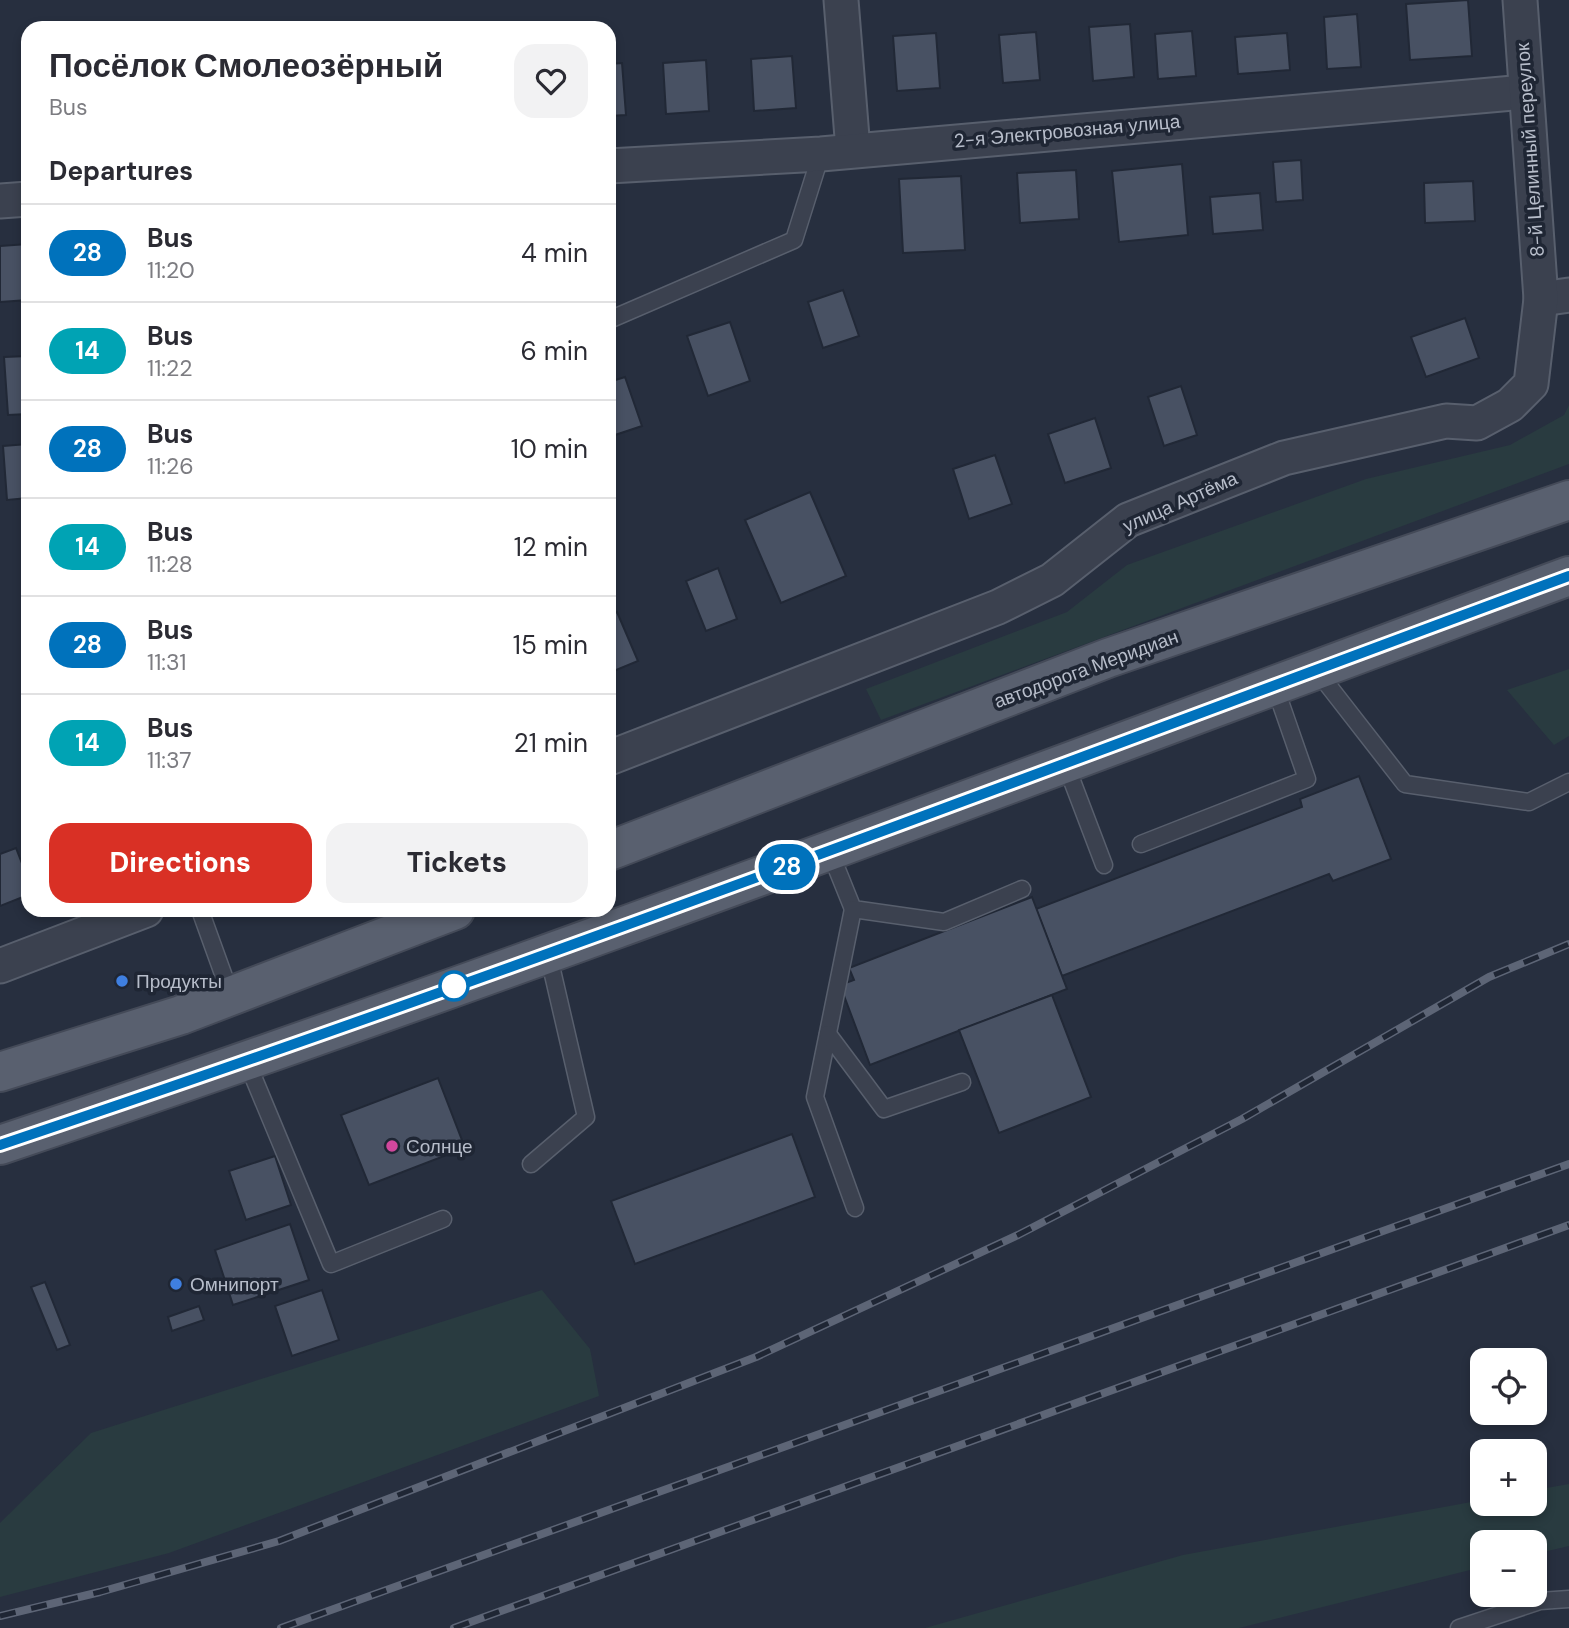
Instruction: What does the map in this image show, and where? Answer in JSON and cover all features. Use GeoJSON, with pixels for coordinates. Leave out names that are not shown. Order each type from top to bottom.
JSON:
{"type":"FeatureCollection","features":[{"type":"Feature","properties":{"kind":"main road","name":"автодорога Меридиан"},"geometry":{"type":"LineString","coordinates":[[616,848],[1108,658],[1569,500]]}},
{"type":"Feature","properties":{"kind":"main road"},"geometry":{"type":"LineString","coordinates":[[0,1145],[247,1062],[830,852],[1569,576]]}},
{"type":"Feature","properties":{"kind":"main road"},"geometry":{"type":"LineString","coordinates":[[0,1072],[231,996],[437,917]]}},
{"type":"Feature","properties":{"kind":"street"},"geometry":{"type":"LineString","coordinates":[[837,152],[841,0]]}},
{"type":"Feature","properties":{"kind":"street","name":"8-й Целинный переулок"},"geometry":{"type":"LineString","coordinates":[[1520,0],[1525,92],[1555,297]]}},
{"type":"Feature","properties":{"kind":"street","name":"2-я Электровозная улица"},"geometry":{"type":"LineString","coordinates":[[616,166],[837,152],[1525,92]]}},
{"type":"Feature","properties":{"kind":"street"},"geometry":{"type":"LineString","coordinates":[[0,201],[21,200]]}},
{"type":"Feature","properties":{"kind":"street","name":"улица Артёма"},"geometry":{"type":"LineString","coordinates":[[616,755],[998,607],[1052,580],[1128,520],[1284,458],[1446,421],[1476,423],[1510,405],[1531,384],[1555,297]]}},
{"type":"Feature","properties":{"kind":"street"},"geometry":{"type":"LineString","coordinates":[[0,966],[128,917]]}},
{"type":"Feature","properties":{"kind":"lane"},"geometry":{"type":"LineString","coordinates":[[616,317],[794,240],[837,152]]}},
{"type":"Feature","properties":{"kind":"lane"},"geometry":{"type":"LineString","coordinates":[[1317,671],[1405,783],[1529,802],[1569,782]]}},
{"type":"Feature","properties":{"kind":"lane"},"geometry":{"type":"LineString","coordinates":[[1141,844],[1307,779],[1275,687]]}},
{"type":"Feature","properties":{"kind":"lane"},"geometry":{"type":"LineString","coordinates":[[1066,765],[1104,865]]}},
{"type":"Feature","properties":{"kind":"lane"},"geometry":{"type":"LineString","coordinates":[[830,852],[853,909],[815,1097],[855,1208]]}},
{"type":"Feature","properties":{"kind":"lane"},"geometry":{"type":"LineString","coordinates":[[853,909],[944,922],[1022,889]]}},
{"type":"Feature","properties":{"kind":"lane"},"geometry":{"type":"LineString","coordinates":[[203,917],[231,996]]}},
{"type":"Feature","properties":{"kind":"lane"},"geometry":{"type":"LineString","coordinates":[[531,1164],[586,1117],[548,953]]}},
{"type":"Feature","properties":{"kind":"lane"},"geometry":{"type":"LineString","coordinates":[[828,1034],[884,1109],[962,1082]]}},
{"type":"Feature","properties":{"kind":"lane"},"geometry":{"type":"LineString","coordinates":[[247,1062],[331,1264],[443,1219]]}},
{"type":"Feature","properties":{"kind":"lane"},"geometry":{"type":"LineString","coordinates":[[1459,1628],[1540,1601],[1569,1599]]}},
{"type":"Feature","properties":{"kind":"shaded area"},"geometry":{"type":"Polygon","coordinates":[[[1569,405],[1569,464],[881,720],[866,689],[1067,612],[1127,565],[1366,479],[1510,445],[1564,415],[1569,405]]]}},
{"type":"Feature","properties":{"kind":"shaded area"},"geometry":{"type":"Polygon","coordinates":[[[1569,669],[1569,736],[1554,745],[1507,690],[1569,669]]]}},
{"type":"Feature","properties":{"kind":"shaded area"},"geometry":{"type":"Polygon","coordinates":[[[542,1290],[590,1349],[599,1396],[169,1553],[0,1597],[0,1523],[91,1433],[542,1290]]]}},
{"type":"Feature","properties":{"kind":"shaded area"},"geometry":{"type":"Polygon","coordinates":[[[1569,1484],[1569,1546],[1547,1551],[1547,1530],[1470,1530],[1470,1570],[1239,1628],[925,1628],[1183,1555],[1470,1502],[1470,1516],[1547,1516],[1547,1488],[1569,1484]]]}},
{"type":"Feature","properties":{"kind":"building"},"geometry":{"type":"Polygon","coordinates":[[[1468,0],[1472,56],[1410,60],[1406,4],[1468,0]]]}},
{"type":"Feature","properties":{"kind":"building"},"geometry":{"type":"Polygon","coordinates":[[[1357,14],[1361,67],[1327,69],[1324,17],[1357,14]]]}},
{"type":"Feature","properties":{"kind":"building"},"geometry":{"type":"Polygon","coordinates":[[[1130,24],[1134,77],[1093,81],[1089,27],[1130,24]]]}},
{"type":"Feature","properties":{"kind":"building"},"geometry":{"type":"Polygon","coordinates":[[[1192,31],[1196,76],[1158,79],[1155,34],[1192,31]]]}},
{"type":"Feature","properties":{"kind":"building"},"geometry":{"type":"Polygon","coordinates":[[[1036,32],[1040,80],[1003,83],[999,35],[1036,32]]]}},
{"type":"Feature","properties":{"kind":"building"},"geometry":{"type":"Polygon","coordinates":[[[936,33],[940,88],[897,91],[893,36],[936,33]]]}},
{"type":"Feature","properties":{"kind":"building"},"geometry":{"type":"Polygon","coordinates":[[[1287,33],[1290,70],[1238,74],[1235,37],[1287,33]]]}},
{"type":"Feature","properties":{"kind":"building"},"geometry":{"type":"Polygon","coordinates":[[[792,56],[796,108],[754,111],[751,59],[792,56]]]}},
{"type":"Feature","properties":{"kind":"building"},"geometry":{"type":"Polygon","coordinates":[[[706,60],[709,111],[666,114],[663,63],[706,60]]]}},
{"type":"Feature","properties":{"kind":"building"},"geometry":{"type":"Polygon","coordinates":[[[616,63],[622,63],[626,115],[616,116],[616,63]]]}},
{"type":"Feature","properties":{"kind":"building"},"geometry":{"type":"Polygon","coordinates":[[[1301,160],[1303,200],[1276,202],[1273,162],[1301,160]]]}},
{"type":"Feature","properties":{"kind":"building"},"geometry":{"type":"Polygon","coordinates":[[[1182,164],[1188,235],[1119,242],[1112,171],[1182,164]]]}},
{"type":"Feature","properties":{"kind":"building"},"geometry":{"type":"Polygon","coordinates":[[[1076,170],[1079,219],[1020,223],[1017,173],[1076,170]]]}},
{"type":"Feature","properties":{"kind":"building"},"geometry":{"type":"Polygon","coordinates":[[[961,176],[965,250],[903,253],[899,179],[961,176]]]}},
{"type":"Feature","properties":{"kind":"building"},"geometry":{"type":"Polygon","coordinates":[[[1473,181],[1475,221],[1425,223],[1424,183],[1473,181]]]}},
{"type":"Feature","properties":{"kind":"building"},"geometry":{"type":"Polygon","coordinates":[[[1260,193],[1263,230],[1213,234],[1210,197],[1260,193]]]}},
{"type":"Feature","properties":{"kind":"building"},"geometry":{"type":"Polygon","coordinates":[[[21,244],[21,300],[0,302],[0,246],[21,244]]]}},
{"type":"Feature","properties":{"kind":"building"},"geometry":{"type":"Polygon","coordinates":[[[843,290],[859,336],[823,348],[808,302],[843,290]]]}},
{"type":"Feature","properties":{"kind":"building"},"geometry":{"type":"Polygon","coordinates":[[[1465,318],[1479,358],[1426,377],[1411,337],[1465,318]]]}},
{"type":"Feature","properties":{"kind":"building"},"geometry":{"type":"Polygon","coordinates":[[[730,322],[750,381],[708,396],[687,336],[730,322]]]}},
{"type":"Feature","properties":{"kind":"building"},"geometry":{"type":"Polygon","coordinates":[[[21,356],[21,414],[8,415],[4,357],[21,356]]]}},
{"type":"Feature","properties":{"kind":"building"},"geometry":{"type":"Polygon","coordinates":[[[625,377],[642,426],[616,435],[616,380],[625,377]]]}},
{"type":"Feature","properties":{"kind":"building"},"geometry":{"type":"Polygon","coordinates":[[[1181,386],[1197,435],[1164,446],[1148,397],[1181,386]]]}},
{"type":"Feature","properties":{"kind":"building"},"geometry":{"type":"Polygon","coordinates":[[[1095,418],[1111,468],[1065,483],[1048,434],[1095,418]]]}},
{"type":"Feature","properties":{"kind":"building"},"geometry":{"type":"Polygon","coordinates":[[[21,445],[21,499],[7,500],[3,446],[21,445]]]}},
{"type":"Feature","properties":{"kind":"building"},"geometry":{"type":"Polygon","coordinates":[[[995,455],[1012,504],[969,519],[953,469],[995,455]]]}},
{"type":"Feature","properties":{"kind":"building"},"geometry":{"type":"Polygon","coordinates":[[[810,492],[846,576],[781,603],[745,520],[810,492]]]}},
{"type":"Feature","properties":{"kind":"building"},"geometry":{"type":"Polygon","coordinates":[[[718,568],[737,619],[706,631],[686,581],[718,568]]]}},
{"type":"Feature","properties":{"kind":"building"},"geometry":{"type":"Polygon","coordinates":[[[616,612],[638,661],[616,670],[616,612]]]}},
{"type":"Feature","properties":{"kind":"building"},"geometry":{"type":"Polygon","coordinates":[[[1359,776],[1391,859],[1333,881],[1329,874],[1062,976],[1036,909],[1302,807],[1300,799],[1359,776]]]}},
{"type":"Feature","properties":{"kind":"building"},"geometry":{"type":"Polygon","coordinates":[[[16,848],[21,861],[21,898],[0,906],[0,854],[16,848]]]}},
{"type":"Feature","properties":{"kind":"building"},"geometry":{"type":"Polygon","coordinates":[[[1032,897],[1067,989],[870,1065],[840,985],[854,980],[849,968],[1032,897]]]}},
{"type":"Feature","properties":{"kind":"building"},"geometry":{"type":"Polygon","coordinates":[[[1052,995],[1091,1097],[999,1133],[959,1030],[1052,995]]]}},
{"type":"Feature","properties":{"kind":"building"},"geometry":{"type":"Polygon","coordinates":[[[438,1078],[465,1148],[369,1185],[341,1115],[438,1078]]]}},
{"type":"Feature","properties":{"kind":"building"},"geometry":{"type":"Polygon","coordinates":[[[792,1134],[815,1197],[635,1264],[611,1201],[792,1134]]]}},
{"type":"Feature","properties":{"kind":"building"},"geometry":{"type":"Polygon","coordinates":[[[275,1156],[291,1205],[246,1220],[229,1171],[275,1156]]]}},
{"type":"Feature","properties":{"kind":"building"},"geometry":{"type":"Polygon","coordinates":[[[290,1224],[309,1280],[233,1305],[215,1250],[290,1224]]]}},
{"type":"Feature","properties":{"kind":"building"},"geometry":{"type":"Polygon","coordinates":[[[45,1282],[70,1345],[57,1350],[31,1287],[45,1282]]]}},
{"type":"Feature","properties":{"kind":"building"},"geometry":{"type":"Polygon","coordinates":[[[322,1290],[339,1340],[292,1356],[275,1306],[322,1290]]]}},
{"type":"Feature","properties":{"kind":"building"},"geometry":{"type":"Polygon","coordinates":[[[199,1306],[204,1320],[172,1331],[168,1317],[199,1306]]]}},
{"type":"Feature","properties":{"kind":"railway"},"geometry":{"type":"LineString","coordinates":[[0,1616],[100,1592],[279,1541],[756,1357],[1018,1235],[1242,1119],[1489,977],[1569,944]]}},
{"type":"Feature","properties":{"kind":"railway"},"geometry":{"type":"LineString","coordinates":[[281,1628],[1569,1164]]}},
{"type":"Feature","properties":{"kind":"railway"},"geometry":{"type":"LineString","coordinates":[[454,1628],[1569,1225]]}},
{"type":"Feature","properties":{"kind":"bus line","name":"28"},"geometry":{"type":"LineString","coordinates":[[0,1145],[247,1062],[830,852],[1569,576]]}},
{"type":"Feature","properties":{"kind":"place","name":"Продукты"},"geometry":{"type":"Point","coordinates":[122,981]}},
{"type":"Feature","properties":{"kind":"place","name":"Солнце"},"geometry":{"type":"Point","coordinates":[392,1146]}},
{"type":"Feature","properties":{"kind":"place","name":"Омнипорт"},"geometry":{"type":"Point","coordinates":[176,1284]}}]}
